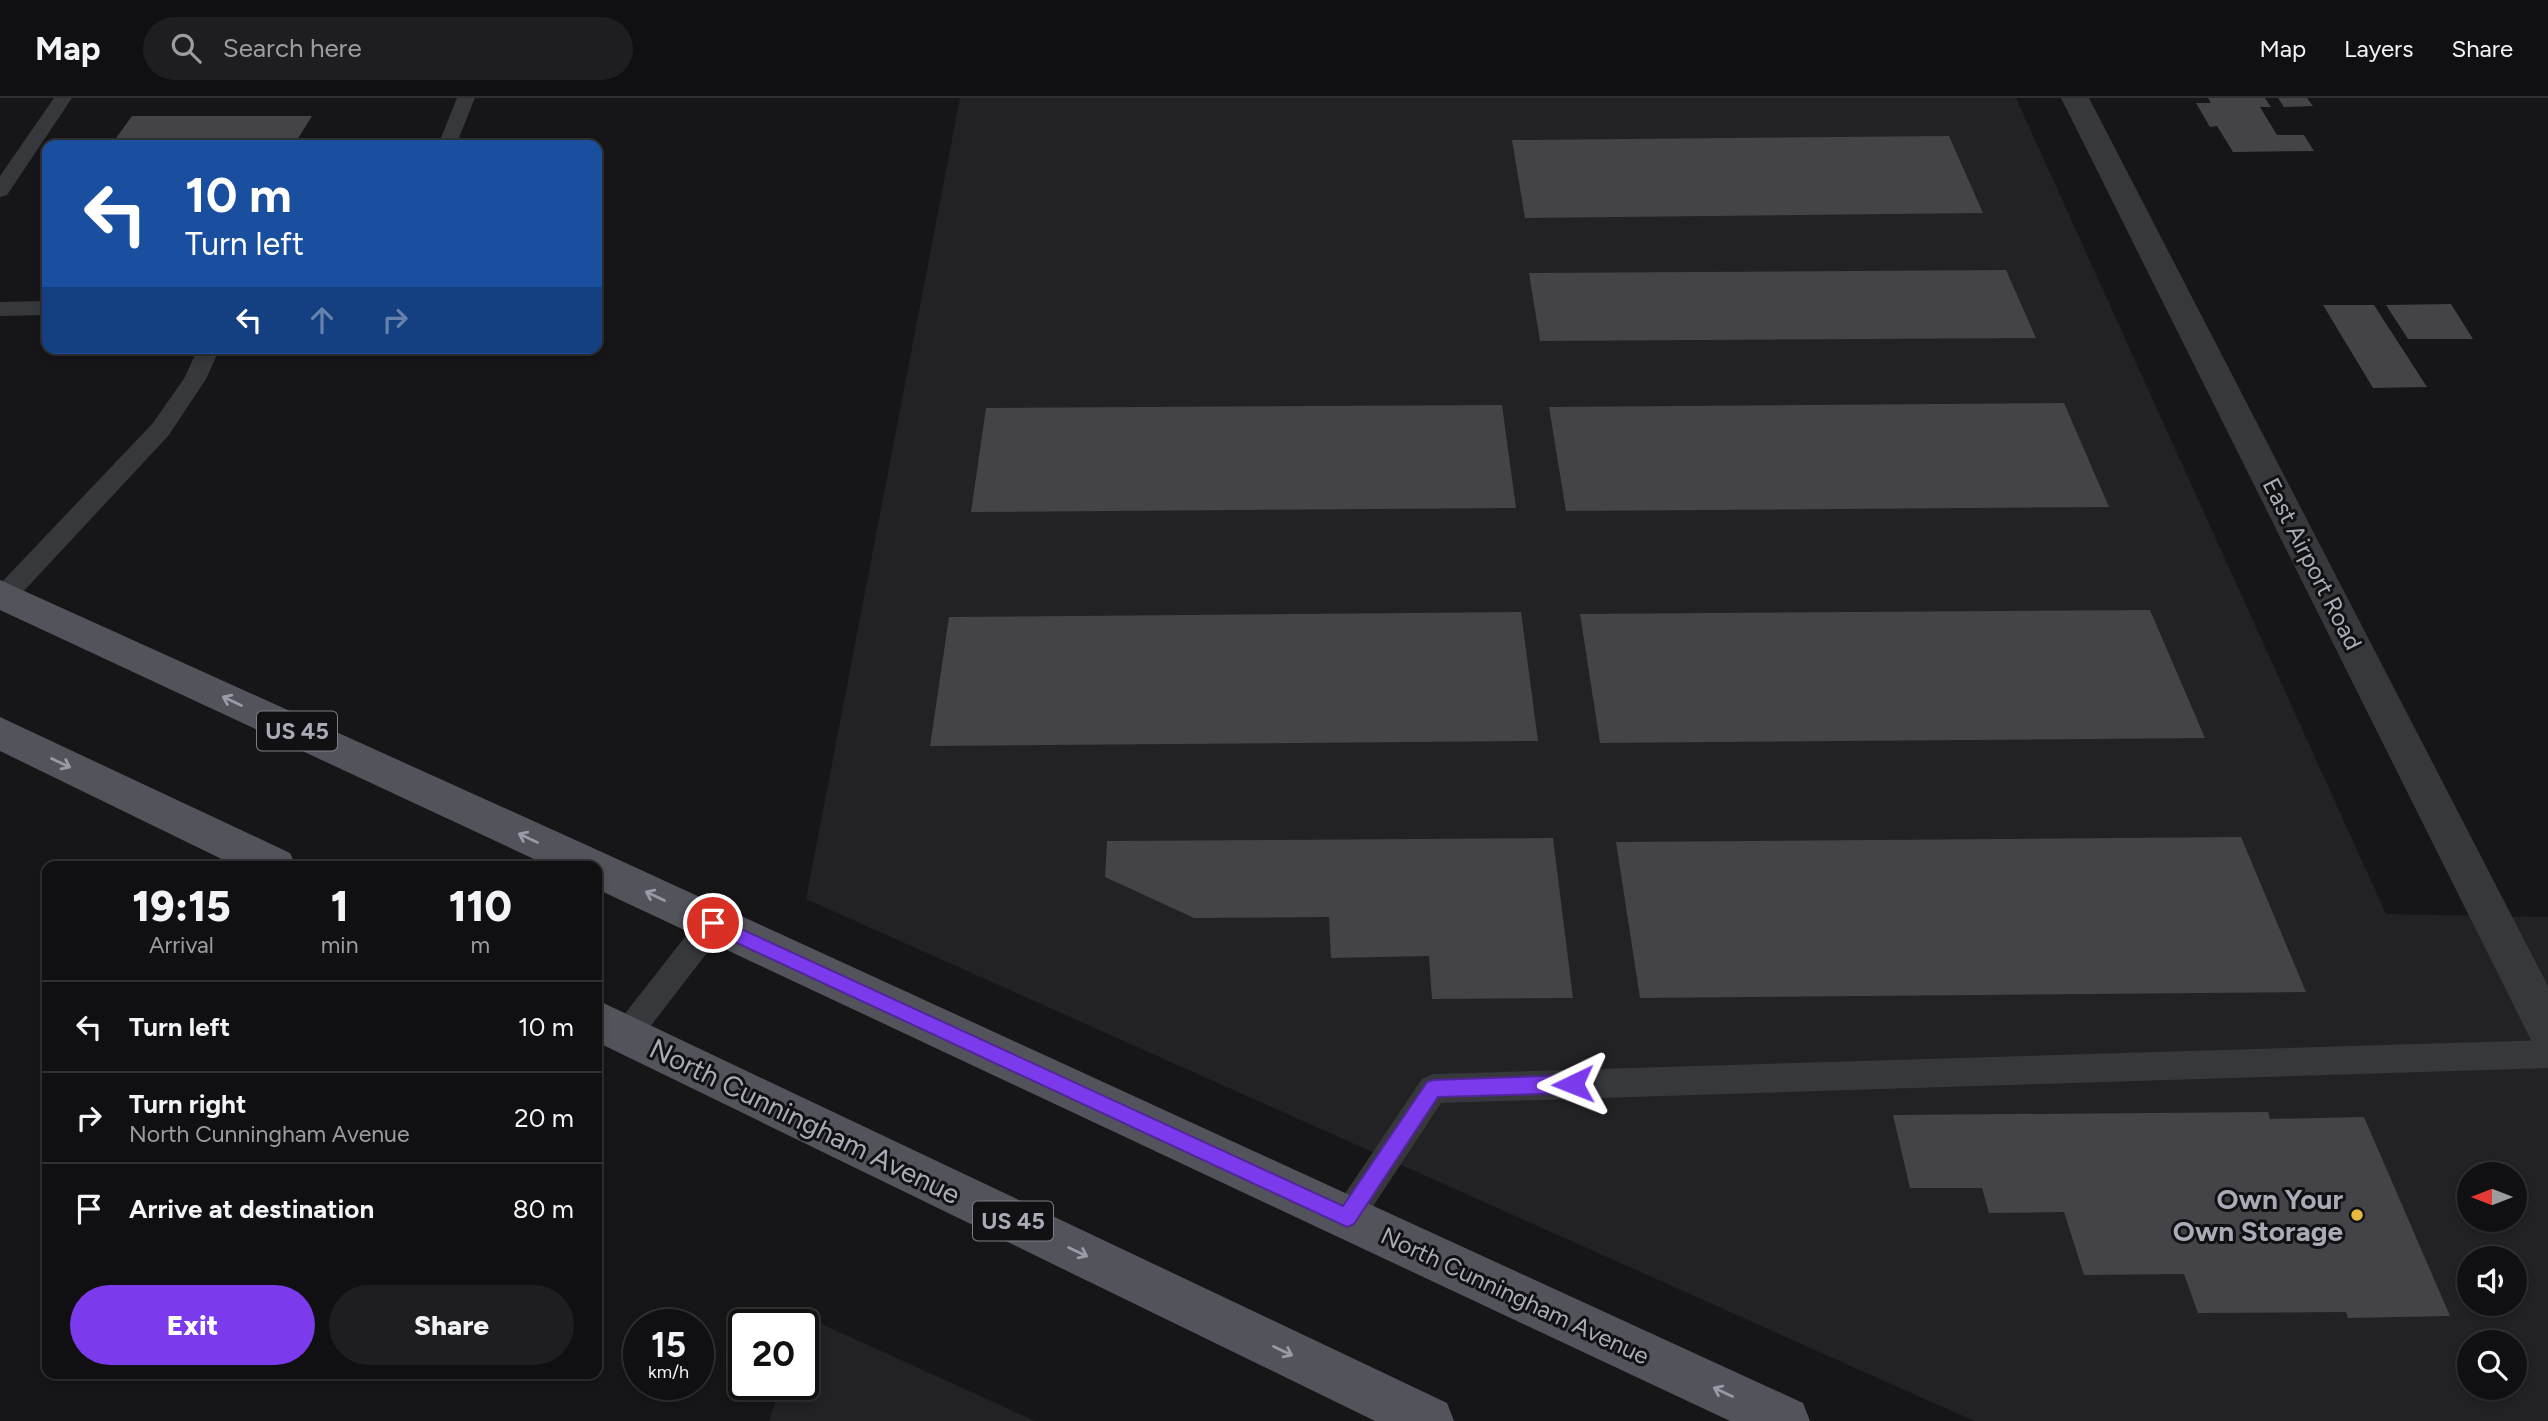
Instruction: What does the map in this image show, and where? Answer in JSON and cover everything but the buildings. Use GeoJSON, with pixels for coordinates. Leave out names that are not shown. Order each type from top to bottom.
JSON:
{"type":"FeatureCollection","features":[{"type":"Feature","properties":{"kind":"main road","name":"US 45"},"geometry":{"type":"LineString","coordinates":[[2,597],[579,861]]}},
{"type":"Feature","properties":{"kind":"main road"},"geometry":{"type":"LineString","coordinates":[[0,733],[266,861]]}},
{"type":"Feature","properties":{"kind":"main road","name":"North Cunningham Avenue"},"geometry":{"type":"LineString","coordinates":[[602,872],[1785,1421]]}},
{"type":"Feature","properties":{"kind":"main road","name":"North Cunningham Avenue"},"geometry":{"type":"LineString","coordinates":[[611,1028],[1429,1421]]}},
{"type":"Feature","properties":{"kind":"street","name":"East Airport Road"},"geometry":{"type":"LineString","coordinates":[[2075,98],[2548,1030]]}},
{"type":"Feature","properties":{"kind":"lane"},"geometry":{"type":"LineString","coordinates":[[0,191],[63,98]]}},
{"type":"Feature","properties":{"kind":"lane"},"geometry":{"type":"LineString","coordinates":[[449,140],[467,98]]}},
{"type":"Feature","properties":{"kind":"lane"},"geometry":{"type":"LineString","coordinates":[[0,309],[42,308]]}},
{"type":"Feature","properties":{"kind":"lane"},"geometry":{"type":"LineString","coordinates":[[2,597],[161,429],[195,379],[206,354]]}},
{"type":"Feature","properties":{"kind":"lane"},"geometry":{"type":"LineString","coordinates":[[611,1028],[713,923]]}},
{"type":"Feature","properties":{"kind":"lane"},"geometry":{"type":"LineString","coordinates":[[1347,1218],[1433,1088],[2548,1054]]}},
{"type":"Feature","properties":{"kind":"shaded area"},"geometry":{"type":"Polygon","coordinates":[[[960,98],[2016,98],[2386,914],[2548,917],[2548,1421],[1974,1421],[806,899],[960,98]]]}},
{"type":"Feature","properties":{"kind":"shaded area"},"geometry":{"type":"Polygon","coordinates":[[[819,1323],[1035,1421],[769,1421],[776,1400],[819,1400],[819,1323]]]}},
{"type":"Feature","properties":{"kind":"place","name":"Own Your Own Storage"},"geometry":{"type":"Point","coordinates":[2357,1215]}},
{"type":"Feature","properties":{"kind":"route"},"geometry":{"type":"LineString","coordinates":[[713,923],[1347,1218],[1433,1088],[1573,1084]]}}]}
